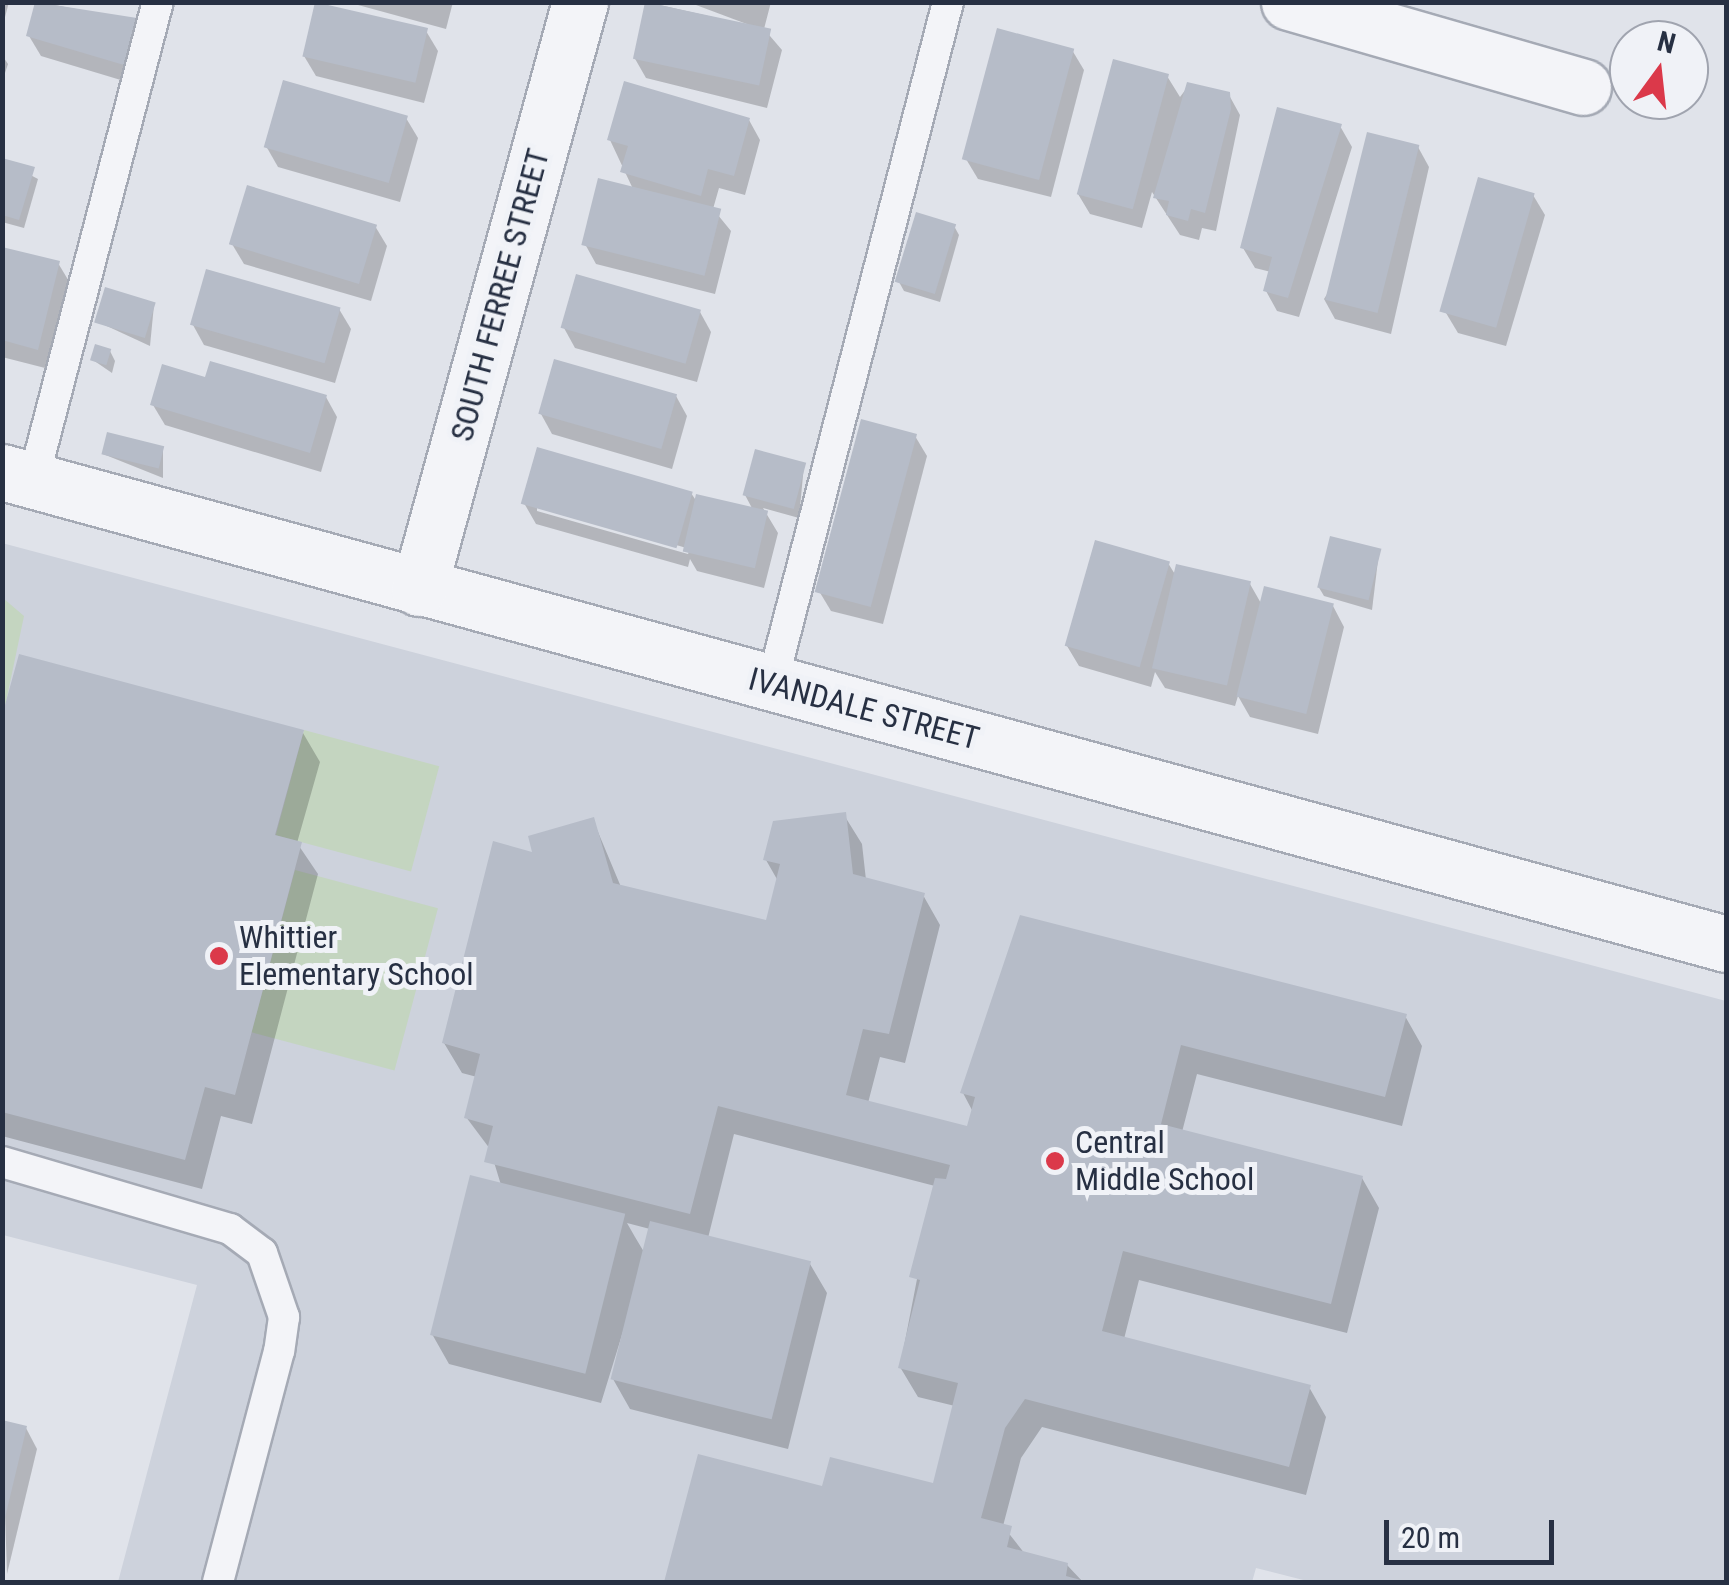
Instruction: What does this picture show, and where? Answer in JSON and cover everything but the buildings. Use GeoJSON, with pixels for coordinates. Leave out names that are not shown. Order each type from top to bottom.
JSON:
{"type":"FeatureCollection","features":[{"type":"Feature","properties":{"kind":"street","name":"SOUTH FERREE STREET"},"geometry":{"type":"LineString","coordinates":[[419,588],[580,2]]}},
{"type":"Feature","properties":{"kind":"street"},"geometry":{"type":"LineString","coordinates":[[1289,2],[1583,88]]}},
{"type":"Feature","properties":{"kind":"street","name":"IVANDALE STREET"},"geometry":{"type":"LineString","coordinates":[[18,477],[1726,944]]}},
{"type":"Feature","properties":{"kind":"lane"},"geometry":{"type":"LineString","coordinates":[[18,477],[158,2]]}},
{"type":"Feature","properties":{"kind":"lane"},"geometry":{"type":"LineString","coordinates":[[772,684],[948,2]]}},
{"type":"Feature","properties":{"kind":"lane"},"geometry":{"type":"LineString","coordinates":[[2,1162],[230,1229],[262,1253],[284,1317],[279,1351],[218,1582]]}},
{"type":"Feature","properties":{"kind":"shaded area","name":"Central Middle School"},"geometry":{"type":"Polygon","coordinates":[[[2,543],[1726,1001],[1726,1582],[1311,1582],[1256,1568],[1252,1582],[118,1582],[197,1285],[3,1235],[2,543]]]}},
{"type":"Feature","properties":{"kind":"green space"},"geometry":{"type":"Polygon","coordinates":[[[3,598],[24,616],[3,716],[3,598]]]}},
{"type":"Feature","properties":{"kind":"green space"},"geometry":{"type":"Polygon","coordinates":[[[304,730],[439,766],[411,872],[276,835],[304,730]]]}},
{"type":"Feature","properties":{"kind":"green space"},"geometry":{"type":"Polygon","coordinates":[[[295,870],[438,908],[394,1071],[252,1032],[295,870]]]}},
{"type":"Feature","properties":{"kind":"place","name":"Whittier Elementary School"},"geometry":{"type":"Point","coordinates":[219,956]}},
{"type":"Feature","properties":{"kind":"place","name":"Central Middle School"},"geometry":{"type":"Point","coordinates":[1055,1161]}}]}
